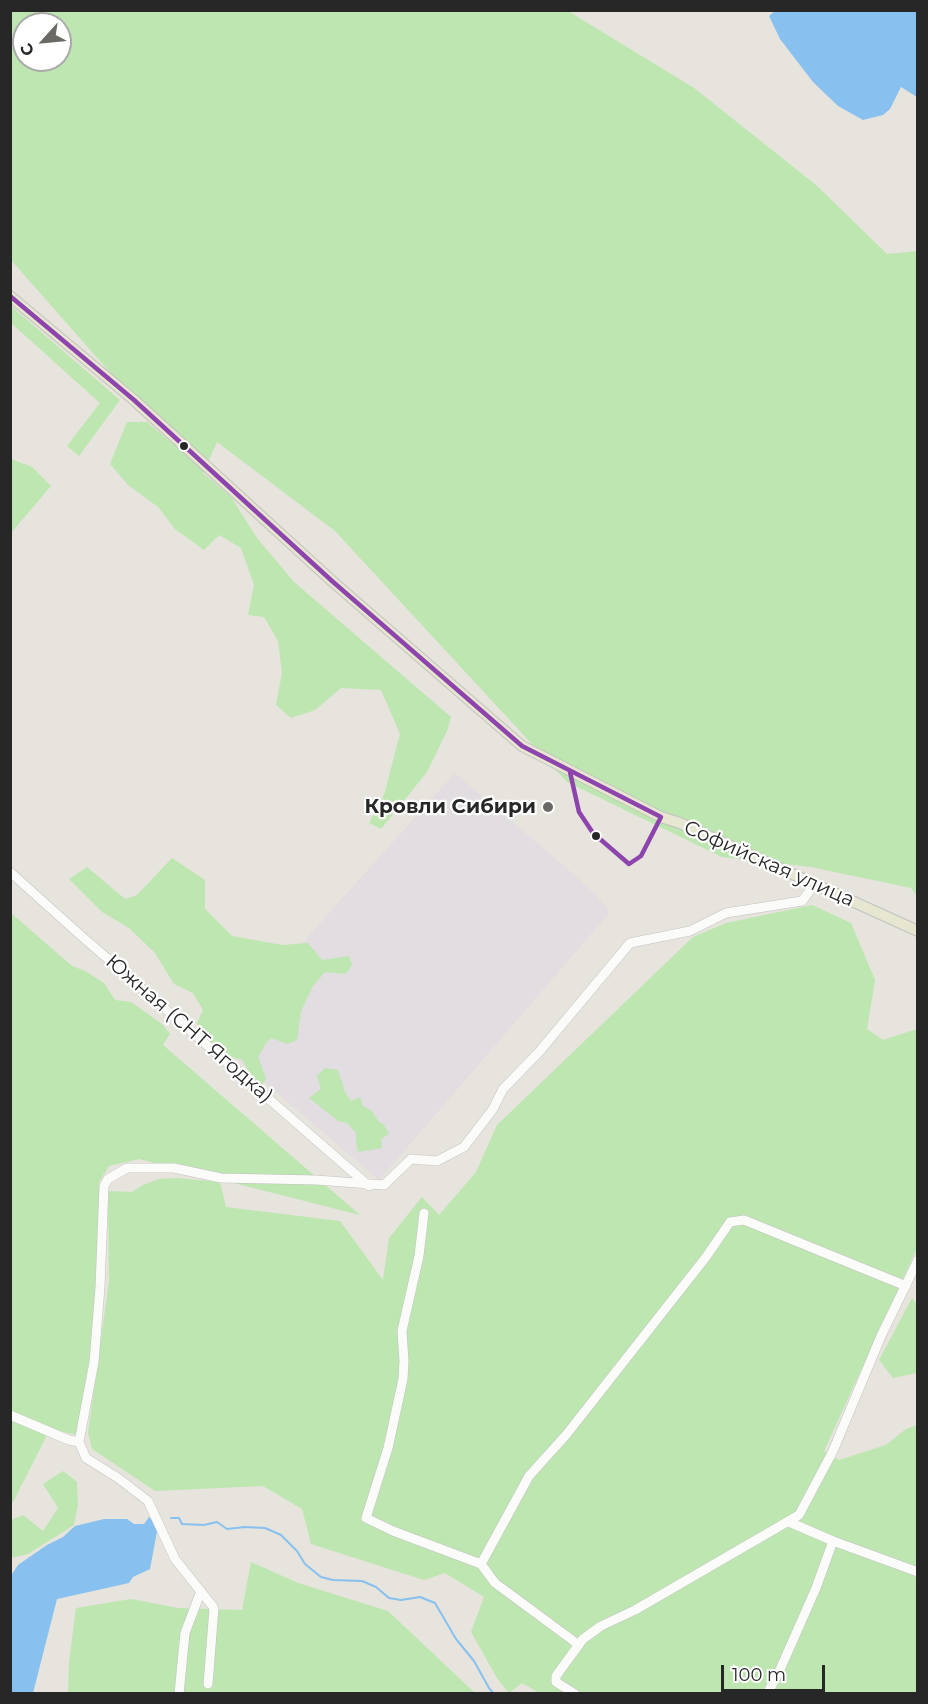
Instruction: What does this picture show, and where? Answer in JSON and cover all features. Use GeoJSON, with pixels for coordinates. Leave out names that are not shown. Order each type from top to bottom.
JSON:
{"type":"FeatureCollection","features":[{"type":"Feature","properties":{"kind":"main road","name":"Софийская улица"},"geometry":{"type":"LineString","coordinates":[[10,296],[134,400],[341,589],[522,746],[661,817],[680,823],[918,931]]}},
{"type":"Feature","properties":{"kind":"street","name":"Южная (СНТ Ягодка)"},"geometry":{"type":"LineString","coordinates":[[10,872],[369,1186]]}},
{"type":"Feature","properties":{"kind":"street"},"geometry":{"type":"LineString","coordinates":[[208,1684],[214,1608],[175,1559],[148,1502],[118,1478],[86,1458],[79,1442],[94,1362],[104,1186],[108,1179],[127,1168],[174,1168],[221,1178],[316,1180],[369,1186],[384,1185],[411,1160],[437,1161],[464,1147],[494,1109],[503,1089],[539,1052],[630,943],[690,931],[726,913],[802,901],[814,885]]}},
{"type":"Feature","properties":{"kind":"street"},"geometry":{"type":"LineString","coordinates":[[424,1213],[419,1256],[402,1331],[404,1362],[401,1386],[388,1448],[366,1518],[393,1531],[481,1564],[495,1583],[579,1645]]}},
{"type":"Feature","properties":{"kind":"street"},"geometry":{"type":"LineString","coordinates":[[481,1564],[529,1476],[566,1435],[706,1257],[730,1222],[744,1220],[906,1286]]}},
{"type":"Feature","properties":{"kind":"street"},"geometry":{"type":"LineString","coordinates":[[575,1694],[556,1682],[556,1676],[583,1639],[601,1626],[635,1610],[798,1515],[833,1451],[881,1336],[918,1260]]}},
{"type":"Feature","properties":{"kind":"street"},"geometry":{"type":"LineString","coordinates":[[10,1415],[79,1442]]}},
{"type":"Feature","properties":{"kind":"street"},"geometry":{"type":"LineString","coordinates":[[789,1522],[833,1541],[918,1572]]}},
{"type":"Feature","properties":{"kind":"street"},"geometry":{"type":"LineString","coordinates":[[767,1694],[816,1588],[833,1541]]}},
{"type":"Feature","properties":{"kind":"street"},"geometry":{"type":"LineString","coordinates":[[179,1694],[185,1633],[201,1591]]}},
{"type":"Feature","properties":{"kind":"shaded area"},"geometry":{"type":"Polygon","coordinates":[[[455,773],[564,866],[594,893],[610,912],[379,1180],[215,1040],[455,773]]]}},
{"type":"Feature","properties":{"kind":"green space"},"geometry":{"type":"Polygon","coordinates":[[[10,11],[568,11],[694,88],[816,185],[887,254],[917,251],[917,896],[911,888],[811,867],[722,857],[567,782],[335,531],[217,442],[203,473],[231,497],[257,538],[294,582],[451,717],[447,731],[427,772],[381,829],[369,823],[384,795],[400,734],[381,690],[341,688],[315,710],[291,718],[276,705],[282,673],[278,641],[264,617],[248,615],[254,585],[241,548],[219,535],[204,550],[175,529],[158,507],[128,485],[110,464],[127,422],[147,422],[174,445],[11,260],[10,11]]]}},
{"type":"Feature","properties":{"kind":"green space"},"geometry":{"type":"Polygon","coordinates":[[[11,306],[120,400],[79,456],[67,446],[100,403],[11,323],[11,306]]]}},
{"type":"Feature","properties":{"kind":"green space"},"geometry":{"type":"Polygon","coordinates":[[[11,459],[32,467],[51,486],[11,533],[11,459]]]}},
{"type":"Feature","properties":{"kind":"green space"},"geometry":{"type":"Polygon","coordinates":[[[172,858],[205,880],[205,909],[232,936],[282,945],[308,943],[322,960],[349,956],[352,965],[346,974],[325,972],[313,986],[301,1011],[297,1040],[288,1044],[271,1038],[266,1043],[258,1057],[266,1078],[262,1086],[254,1082],[242,1059],[229,1058],[204,1040],[197,1023],[203,1010],[193,993],[174,984],[155,953],[129,928],[102,912],[69,879],[87,867],[125,899],[137,895],[172,858]]]}},
{"type":"Feature","properties":{"kind":"green space"},"geometry":{"type":"Polygon","coordinates":[[[812,905],[851,923],[875,980],[867,1029],[883,1040],[917,1029],[917,1248],[824,1451],[839,1460],[886,1445],[906,1429],[917,1425],[917,1693],[541,1694],[522,1683],[509,1693],[497,1678],[471,1632],[484,1597],[445,1573],[424,1580],[311,1544],[302,1509],[263,1486],[155,1491],[92,1449],[88,1433],[109,1281],[108,1191],[132,1192],[159,1179],[177,1178],[220,1182],[226,1207],[340,1221],[383,1280],[389,1238],[422,1197],[439,1215],[476,1172],[497,1125],[693,937],[726,923],[812,905]]]}},
{"type":"Feature","properties":{"kind":"green space"},"geometry":{"type":"Polygon","coordinates":[[[11,913],[72,966],[104,983],[115,1000],[131,1002],[162,1024],[170,1034],[163,1045],[360,1215],[139,1159],[109,1166],[99,1182],[101,1286],[77,1435],[50,1429],[11,1506],[11,913]]]}},
{"type":"Feature","properties":{"kind":"green space"},"geometry":{"type":"Polygon","coordinates":[[[325,1068],[338,1070],[345,1092],[351,1101],[360,1097],[363,1106],[372,1111],[378,1121],[383,1124],[389,1134],[381,1139],[382,1148],[358,1152],[356,1133],[347,1123],[338,1121],[309,1098],[321,1089],[317,1076],[325,1068]]]}},
{"type":"Feature","properties":{"kind":"green space"},"geometry":{"type":"Polygon","coordinates":[[[912,1298],[917,1304],[917,1373],[893,1378],[879,1360],[912,1298]]]}},
{"type":"Feature","properties":{"kind":"green space"},"geometry":{"type":"Polygon","coordinates":[[[63,1471],[77,1482],[78,1505],[74,1525],[28,1554],[11,1558],[11,1520],[23,1515],[43,1531],[58,1508],[43,1484],[63,1471]]]}},
{"type":"Feature","properties":{"kind":"green space"},"geometry":{"type":"Polygon","coordinates":[[[251,1562],[298,1583],[388,1611],[475,1693],[68,1694],[69,1662],[76,1608],[131,1599],[178,1608],[242,1610],[251,1562]]]}},
{"type":"Feature","properties":{"kind":"water"},"geometry":{"type":"Polygon","coordinates":[[[775,11],[917,11],[917,97],[901,87],[890,109],[883,115],[863,120],[838,106],[813,82],[780,39],[769,16],[775,11]]]}},
{"type":"Feature","properties":{"kind":"water"},"geometry":{"type":"Polygon","coordinates":[[[149,1517],[158,1526],[150,1569],[133,1577],[129,1583],[57,1599],[33,1693],[11,1693],[10,1577],[18,1565],[63,1537],[75,1526],[104,1519],[127,1519],[134,1524],[144,1524],[149,1517]]]}},
{"type":"Feature","properties":{"kind":"waterway"},"geometry":{"type":"LineString","coordinates":[[171,1518],[179,1518],[182,1524],[204,1525],[217,1522],[227,1529],[265,1528],[281,1535],[297,1551],[305,1564],[321,1577],[333,1580],[362,1581],[376,1587],[389,1598],[401,1600],[420,1597],[435,1603],[456,1639],[474,1661],[494,1694]]}},
{"type":"Feature","properties":{"kind":"transit line"},"geometry":{"type":"LineString","coordinates":[[10,296],[134,400],[332,581],[522,746],[661,817],[641,856],[629,864],[593,833],[579,812],[570,772]]}},
{"type":"Feature","properties":{"kind":"place","name":"Кровли Сибири"},"geometry":{"type":"Point","coordinates":[548,807]}}]}
